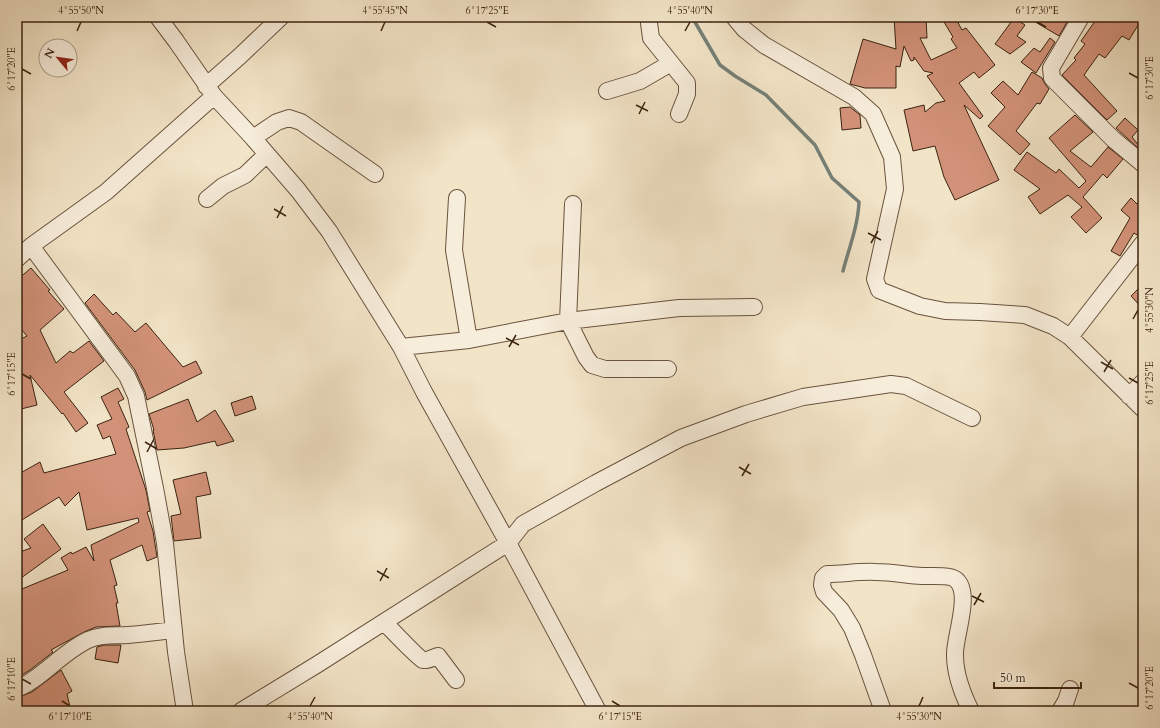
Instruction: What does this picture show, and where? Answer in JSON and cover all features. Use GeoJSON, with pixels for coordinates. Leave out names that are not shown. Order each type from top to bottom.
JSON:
{"type":"FeatureCollection","features":[{"type":"Feature","properties":{"kind":"street"},"geometry":{"type":"LineString","coordinates":[[158,17],[176,40],[210,91],[298,190],[330,231],[401,347],[598,711]]}},
{"type":"Feature","properties":{"kind":"street"},"geometry":{"type":"LineString","coordinates":[[17,259],[31,246],[106,192],[210,91],[240,56],[281,17]]}},
{"type":"Feature","properties":{"kind":"street"},"geometry":{"type":"LineString","coordinates":[[650,17],[649,23],[651,38],[687,83],[687,94],[679,114]]}},
{"type":"Feature","properties":{"kind":"street"},"geometry":{"type":"LineString","coordinates":[[734,17],[744,29],[764,45],[854,97],[873,114],[892,157],[895,189],[875,279],[879,290],[920,306],[945,311],[1026,315],[1053,326],[1070,337],[1143,409]]}},
{"type":"Feature","properties":{"kind":"street"},"geometry":{"type":"LineString","coordinates":[[1081,17],[1051,68],[1052,78],[1113,139],[1143,164]]}},
{"type":"Feature","properties":{"kind":"street"},"geometry":{"type":"LineString","coordinates":[[608,91],[640,81],[672,63]]}},
{"type":"Feature","properties":{"kind":"street"},"geometry":{"type":"LineString","coordinates":[[253,138],[277,122],[289,118],[301,122],[375,174]]}},
{"type":"Feature","properties":{"kind":"street"},"geometry":{"type":"LineString","coordinates":[[207,199],[223,186],[245,175],[267,154]]}},
{"type":"Feature","properties":{"kind":"street"},"geometry":{"type":"LineString","coordinates":[[457,198],[454,250],[469,340]]}},
{"type":"Feature","properties":{"kind":"street"},"geometry":{"type":"LineString","coordinates":[[573,204],[568,321],[586,357],[592,365],[605,369],[668,369]]}},
{"type":"Feature","properties":{"kind":"street"},"geometry":{"type":"LineString","coordinates":[[1070,337],[1143,243]]}},
{"type":"Feature","properties":{"kind":"street"},"geometry":{"type":"LineString","coordinates":[[31,246],[127,376],[136,396],[165,543],[176,652],[185,711]]}},
{"type":"Feature","properties":{"kind":"street"},"geometry":{"type":"LineString","coordinates":[[401,347],[469,340],[568,321],[679,308],[754,307]]}},
{"type":"Feature","properties":{"kind":"street"},"geometry":{"type":"LineString","coordinates":[[1129,396],[1143,382]]}},
{"type":"Feature","properties":{"kind":"street"},"geometry":{"type":"LineString","coordinates":[[241,711],[508,543],[523,524],[681,438],[746,414],[803,396],[891,384],[906,386],[972,418]]}},
{"type":"Feature","properties":{"kind":"street"},"geometry":{"type":"LineString","coordinates":[[883,711],[852,628],[841,610],[824,592],[822,585],[827,574],[876,572],[918,576],[952,577],[957,580],[962,590],[964,603],[954,655],[966,702],[971,711]]}},
{"type":"Feature","properties":{"kind":"street"},"geometry":{"type":"LineString","coordinates":[[384,622],[400,637],[418,658],[425,660],[438,656],[456,680]]}},
{"type":"Feature","properties":{"kind":"street"},"geometry":{"type":"LineString","coordinates":[[17,688],[33,681],[77,646],[88,640],[99,636],[127,635],[174,630]]}},
{"type":"Feature","properties":{"kind":"street"},"geometry":{"type":"LineString","coordinates":[[1060,711],[1066,701],[1070,689]]}},
{"type":"Feature","properties":{"kind":"building"},"geometry":{"type":"Polygon","coordinates":[[[894,17],[926,17],[927,38],[920,38],[931,60],[957,48],[951,39],[953,37],[941,17],[955,17],[962,30],[966,28],[995,65],[979,78],[974,72],[959,83],[983,116],[980,119],[964,105],[999,180],[955,200],[944,177],[935,146],[913,151],[904,110],[924,105],[925,112],[936,103],[945,101],[927,76],[933,73],[924,71],[914,57],[914,60],[911,61],[904,46],[900,67],[896,66],[896,88],[865,88],[850,84],[863,39],[896,49],[894,17]]]}},
{"type":"Feature","properties":{"kind":"building"},"geometry":{"type":"Polygon","coordinates":[[[1027,17],[1070,17],[1059,36],[1027,17]]]}},
{"type":"Feature","properties":{"kind":"building"},"geometry":{"type":"Polygon","coordinates":[[[1098,17],[1143,17],[1129,40],[1122,36],[1105,58],[1099,54],[1084,75],[1117,111],[1107,120],[1062,75],[1076,60],[1074,58],[1085,44],[1081,41],[1098,17]]]}},
{"type":"Feature","properties":{"kind":"building"},"geometry":{"type":"Polygon","coordinates":[[[1014,18],[1025,25],[1017,36],[1026,42],[1010,54],[995,44],[1014,18]]]}},
{"type":"Feature","properties":{"kind":"building"},"geometry":{"type":"Polygon","coordinates":[[[1050,38],[1055,42],[1036,73],[1021,62],[1034,48],[1040,52],[1050,38]]]}},
{"type":"Feature","properties":{"kind":"building"},"geometry":{"type":"Polygon","coordinates":[[[1032,72],[1042,78],[1049,89],[1040,104],[1037,103],[1016,131],[1030,144],[1020,155],[988,126],[1005,107],[991,93],[1003,81],[1018,95],[1032,72]]]}},
{"type":"Feature","properties":{"kind":"building"},"geometry":{"type":"Polygon","coordinates":[[[850,107],[860,115],[861,128],[842,130],[840,108],[850,107]]]}},
{"type":"Feature","properties":{"kind":"building"},"geometry":{"type":"Polygon","coordinates":[[[1075,115],[1093,132],[1070,151],[1091,167],[1108,147],[1123,159],[1107,178],[1103,174],[1083,197],[1102,218],[1086,233],[1071,217],[1082,207],[1068,195],[1040,214],[1028,197],[1040,189],[1014,170],[1027,152],[1056,173],[1059,169],[1079,188],[1086,181],[1049,138],[1075,115]]]}},
{"type":"Feature","properties":{"kind":"building"},"geometry":{"type":"Polygon","coordinates":[[[1125,118],[1138,130],[1132,137],[1140,147],[1138,148],[1116,128],[1125,118]]]}},
{"type":"Feature","properties":{"kind":"building"},"geometry":{"type":"Polygon","coordinates":[[[1143,196],[1143,215],[1139,220],[1143,224],[1143,227],[1137,235],[1134,233],[1120,256],[1111,251],[1130,218],[1121,210],[1131,198],[1137,204],[1143,196]]]}},
{"type":"Feature","properties":{"kind":"building"},"geometry":{"type":"Polygon","coordinates":[[[31,268],[64,309],[40,330],[56,363],[70,351],[73,353],[89,341],[104,361],[64,392],[88,423],[76,432],[63,413],[62,414],[30,375],[37,405],[17,410],[17,338],[20,337],[21,339],[27,336],[17,324],[17,280],[31,268]]]}},
{"type":"Feature","properties":{"kind":"building"},"geometry":{"type":"Polygon","coordinates":[[[1143,284],[1143,309],[1131,296],[1143,284]]]}},
{"type":"Feature","properties":{"kind":"building"},"geometry":{"type":"Polygon","coordinates":[[[94,294],[113,315],[116,312],[135,332],[146,323],[183,367],[196,361],[202,373],[147,400],[135,370],[85,303],[94,294]]]}},
{"type":"Feature","properties":{"kind":"building"},"geometry":{"type":"Polygon","coordinates":[[[118,388],[124,399],[118,402],[129,427],[126,429],[146,490],[150,511],[147,512],[153,531],[157,557],[147,561],[142,545],[110,560],[117,585],[114,586],[118,603],[116,603],[120,626],[96,627],[84,632],[51,650],[53,652],[17,678],[17,591],[68,570],[61,558],[71,552],[72,554],[86,547],[94,561],[91,545],[139,522],[138,518],[87,530],[79,492],[65,506],[59,497],[17,523],[17,475],[40,462],[44,473],[116,454],[110,436],[103,439],[97,425],[112,419],[101,397],[118,388]]]}},
{"type":"Feature","properties":{"kind":"building"},"geometry":{"type":"Polygon","coordinates":[[[252,396],[256,409],[235,416],[231,403],[252,396]]]}},
{"type":"Feature","properties":{"kind":"building"},"geometry":{"type":"Polygon","coordinates":[[[188,399],[197,422],[215,410],[234,441],[217,446],[215,441],[184,448],[157,450],[154,430],[149,414],[188,399]]]}},
{"type":"Feature","properties":{"kind":"building"},"geometry":{"type":"Polygon","coordinates":[[[206,472],[211,494],[196,497],[201,538],[174,541],[171,516],[181,514],[173,480],[206,472]]]}},
{"type":"Feature","properties":{"kind":"building"},"geometry":{"type":"Polygon","coordinates":[[[43,524],[61,549],[17,581],[17,553],[31,548],[24,539],[43,524]]]}},
{"type":"Feature","properties":{"kind":"building"},"geometry":{"type":"Polygon","coordinates":[[[104,645],[121,645],[118,663],[95,659],[97,647],[104,645]]]}},
{"type":"Feature","properties":{"kind":"building"},"geometry":{"type":"Polygon","coordinates":[[[61,670],[72,691],[67,694],[71,711],[17,711],[17,698],[32,692],[61,670]]]}},
{"type":"Feature","properties":{"kind":"waterway"},"geometry":{"type":"LineString","coordinates":[[692,17],[720,65],[766,95],[815,145],[832,178],[859,202],[855,228],[843,271]]}}]}
